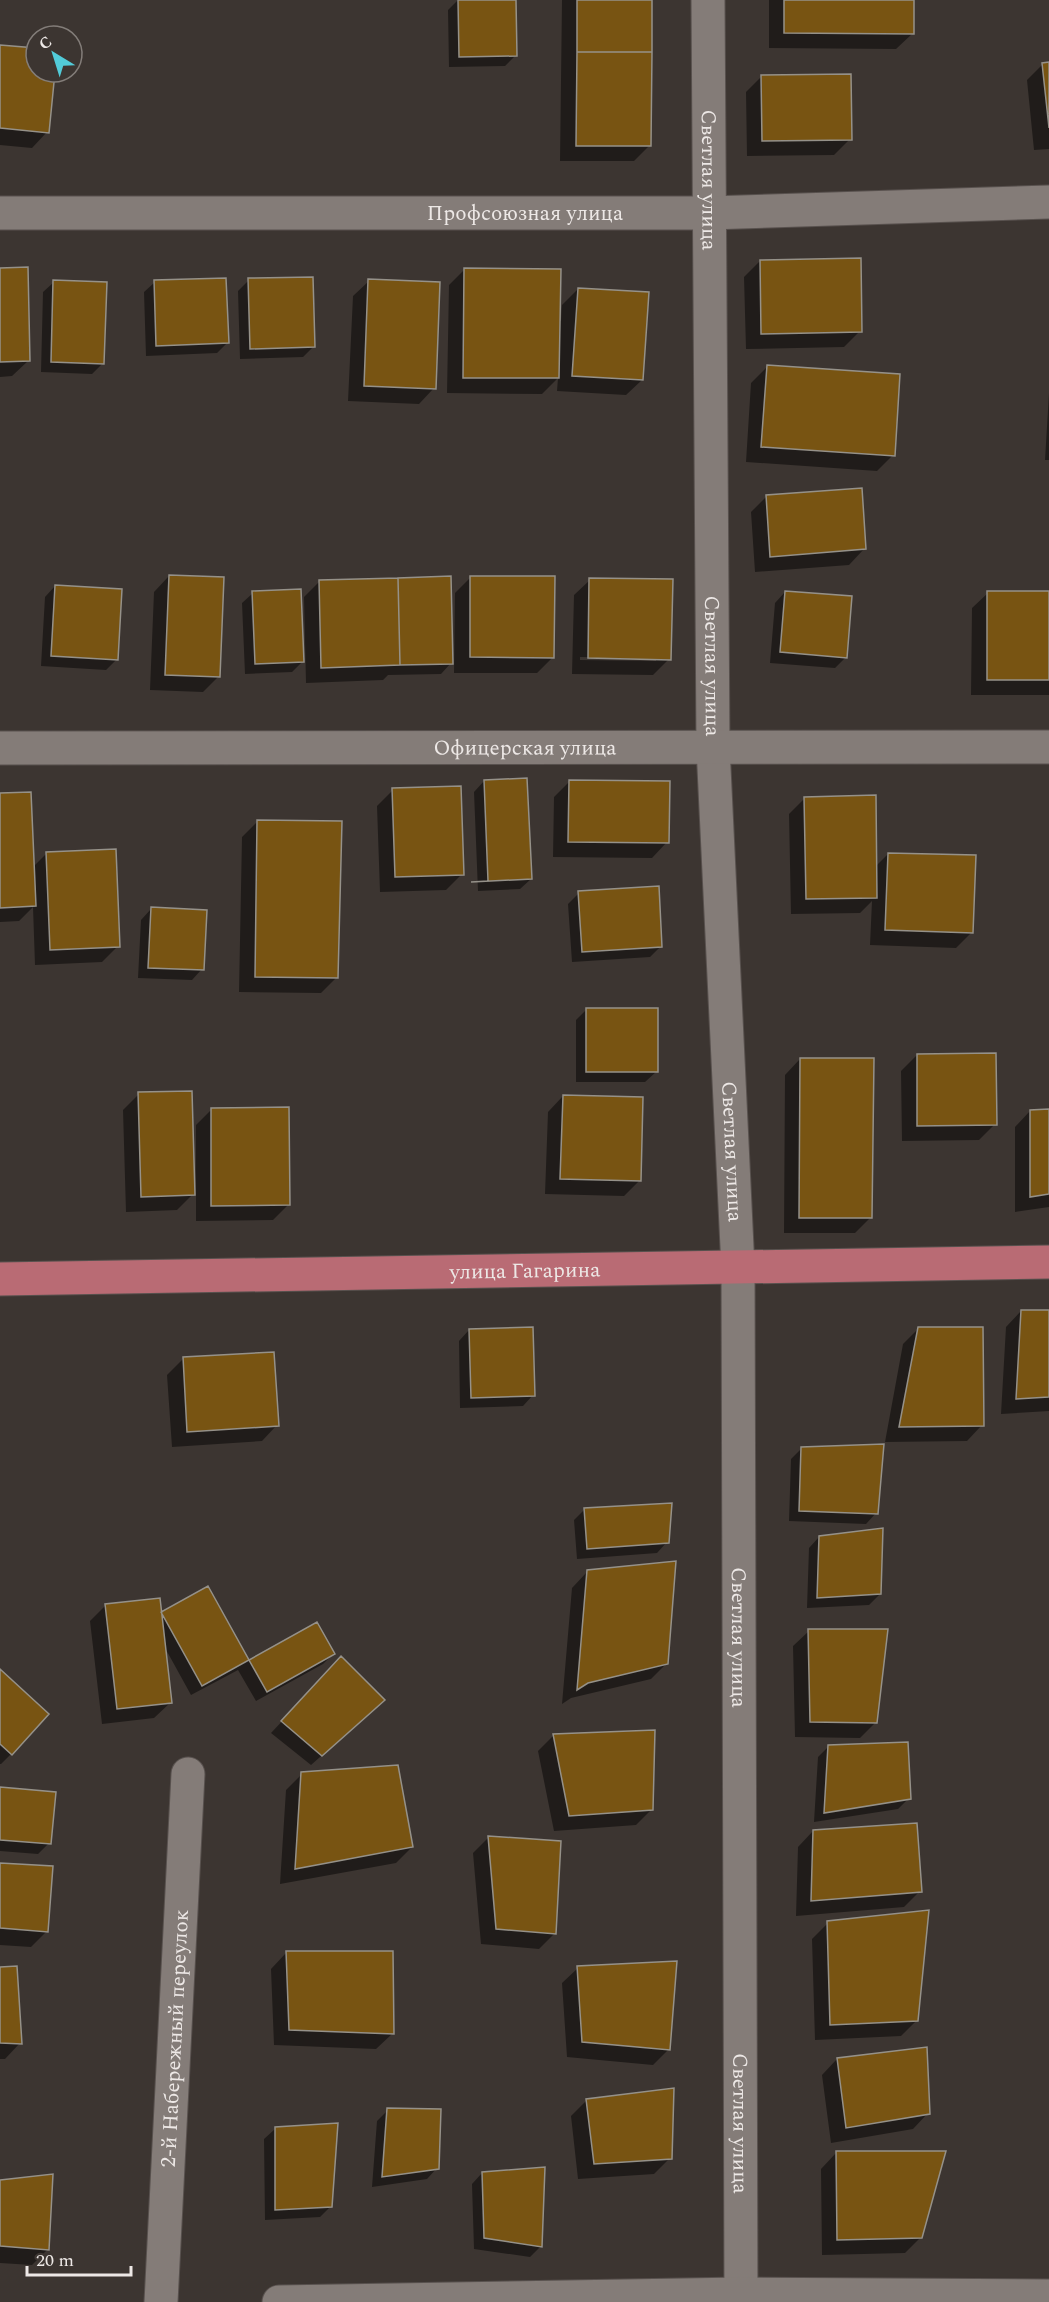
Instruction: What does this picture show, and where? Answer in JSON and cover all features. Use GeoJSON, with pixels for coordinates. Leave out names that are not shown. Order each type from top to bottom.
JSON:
{"type":"FeatureCollection","features":[{"type":"Feature","properties":{"kind":"main road","name":"улица Гагарина"},"geometry":{"type":"LineString","coordinates":[[0,1279],[1049,1262]]}},
{"type":"Feature","properties":{"kind":"street","name":"Светлая улица"},"geometry":{"type":"LineString","coordinates":[[708,0],[713,747],[738,1268],[741,2298]]}},
{"type":"Feature","properties":{"kind":"street","name":"Профсоюзная улица"},"geometry":{"type":"LineString","coordinates":[[0,213],[709,213],[1049,202]]}},
{"type":"Feature","properties":{"kind":"street","name":"Офицерская улица"},"geometry":{"type":"LineString","coordinates":[[0,748],[1049,747]]}},
{"type":"Feature","properties":{"kind":"street","name":"2-й Набережный переулок"},"geometry":{"type":"LineString","coordinates":[[161,2302],[188,1774]]}},
{"type":"Feature","properties":{"kind":"street"},"geometry":{"type":"LineString","coordinates":[[279,2302],[1049,2296]]}},
{"type":"Feature","properties":{"kind":"building"},"geometry":{"type":"Polygon","coordinates":[[[458,0],[516,0],[517,56],[459,57],[458,0]]]}},
{"type":"Feature","properties":{"kind":"building"},"geometry":{"type":"Polygon","coordinates":[[[577,0],[652,0],[652,52],[577,52],[577,0]]]}},
{"type":"Feature","properties":{"kind":"building"},"geometry":{"type":"Polygon","coordinates":[[[784,0],[914,0],[914,34],[784,33],[784,0]]]}},
{"type":"Feature","properties":{"kind":"building"},"geometry":{"type":"Polygon","coordinates":[[[0,45],[24,47],[24,84],[54,84],[49,133],[0,128],[0,45]]]}},
{"type":"Feature","properties":{"kind":"building"},"geometry":{"type":"Polygon","coordinates":[[[577,52],[652,52],[651,146],[576,146],[577,52]]]}},
{"type":"Feature","properties":{"kind":"building"},"geometry":{"type":"Polygon","coordinates":[[[1049,62],[1049,128],[1042,63],[1049,62]]]}},
{"type":"Feature","properties":{"kind":"building"},"geometry":{"type":"Polygon","coordinates":[[[851,74],[852,140],[762,141],[761,75],[851,74]]]}},
{"type":"Feature","properties":{"kind":"building"},"geometry":{"type":"Polygon","coordinates":[[[861,258],[862,332],[761,334],[760,260],[861,258]]]}},
{"type":"Feature","properties":{"kind":"building"},"geometry":{"type":"Polygon","coordinates":[[[28,267],[30,361],[0,362],[0,268],[28,267]]]}},
{"type":"Feature","properties":{"kind":"building"},"geometry":{"type":"Polygon","coordinates":[[[464,268],[561,269],[559,378],[463,378],[464,268]]]}},
{"type":"Feature","properties":{"kind":"building"},"geometry":{"type":"Polygon","coordinates":[[[313,277],[315,347],[250,349],[248,278],[313,277]]]}},
{"type":"Feature","properties":{"kind":"building"},"geometry":{"type":"Polygon","coordinates":[[[226,278],[229,343],[156,346],[154,280],[226,278]]]}},
{"type":"Feature","properties":{"kind":"building"},"geometry":{"type":"Polygon","coordinates":[[[368,279],[440,282],[436,389],[364,386],[368,279]]]}},
{"type":"Feature","properties":{"kind":"building"},"geometry":{"type":"Polygon","coordinates":[[[53,280],[107,282],[104,364],[51,362],[53,280]]]}},
{"type":"Feature","properties":{"kind":"building"},"geometry":{"type":"Polygon","coordinates":[[[578,288],[649,292],[643,380],[572,376],[578,288]]]}},
{"type":"Feature","properties":{"kind":"building"},"geometry":{"type":"Polygon","coordinates":[[[767,365],[900,374],[895,456],[761,447],[767,365]]]}},
{"type":"Feature","properties":{"kind":"building"},"geometry":{"type":"Polygon","coordinates":[[[862,488],[866,549],[770,557],[766,495],[862,488]]]}},
{"type":"Feature","properties":{"kind":"building"},"geometry":{"type":"Polygon","coordinates":[[[169,575],[224,577],[220,677],[165,675],[169,575]]]}},
{"type":"Feature","properties":{"kind":"building"},"geometry":{"type":"Polygon","coordinates":[[[451,576],[453,664],[400,665],[398,578],[451,576]]]}},
{"type":"Feature","properties":{"kind":"building"},"geometry":{"type":"Polygon","coordinates":[[[470,576],[555,576],[554,658],[470,657],[470,576]]]}},
{"type":"Feature","properties":{"kind":"building"},"geometry":{"type":"Polygon","coordinates":[[[398,578],[400,665],[321,668],[319,580],[398,578]]]}},
{"type":"Feature","properties":{"kind":"building"},"geometry":{"type":"Polygon","coordinates":[[[589,578],[673,579],[671,660],[588,658],[589,578]]]}},
{"type":"Feature","properties":{"kind":"building"},"geometry":{"type":"Polygon","coordinates":[[[55,585],[122,589],[118,660],[51,656],[55,585]]]}},
{"type":"Feature","properties":{"kind":"building"},"geometry":{"type":"Polygon","coordinates":[[[301,589],[304,662],[255,664],[252,591],[301,589]]]}},
{"type":"Feature","properties":{"kind":"building"},"geometry":{"type":"Polygon","coordinates":[[[785,591],[852,596],[847,658],[780,652],[785,591]]]}},
{"type":"Feature","properties":{"kind":"building"},"geometry":{"type":"Polygon","coordinates":[[[987,591],[1049,591],[1049,680],[987,680],[987,591]]]}},
{"type":"Feature","properties":{"kind":"building"},"geometry":{"type":"Polygon","coordinates":[[[527,778],[532,879],[471,882],[488,881],[484,780],[527,778]]]}},
{"type":"Feature","properties":{"kind":"building"},"geometry":{"type":"Polygon","coordinates":[[[569,780],[670,781],[669,843],[568,842],[569,780]]]}},
{"type":"Feature","properties":{"kind":"building"},"geometry":{"type":"Polygon","coordinates":[[[461,786],[464,875],[395,877],[392,788],[461,786]]]}},
{"type":"Feature","properties":{"kind":"building"},"geometry":{"type":"Polygon","coordinates":[[[31,792],[36,906],[0,908],[0,793],[31,792]]]}},
{"type":"Feature","properties":{"kind":"building"},"geometry":{"type":"Polygon","coordinates":[[[876,795],[877,898],[806,899],[804,797],[876,795]]]}},
{"type":"Feature","properties":{"kind":"building"},"geometry":{"type":"Polygon","coordinates":[[[257,820],[342,821],[338,978],[255,977],[257,820]]]}},
{"type":"Feature","properties":{"kind":"building"},"geometry":{"type":"Polygon","coordinates":[[[116,849],[120,947],[50,950],[46,852],[116,849]]]}},
{"type":"Feature","properties":{"kind":"building"},"geometry":{"type":"Polygon","coordinates":[[[888,853],[976,855],[973,933],[885,930],[888,853]]]}},
{"type":"Feature","properties":{"kind":"building"},"geometry":{"type":"Polygon","coordinates":[[[659,886],[662,947],[582,952],[578,891],[659,886]]]}},
{"type":"Feature","properties":{"kind":"building"},"geometry":{"type":"Polygon","coordinates":[[[151,907],[207,910],[204,970],[148,968],[151,907]]]}},
{"type":"Feature","properties":{"kind":"building"},"geometry":{"type":"Polygon","coordinates":[[[586,1008],[658,1008],[658,1072],[586,1072],[586,1008]]]}},
{"type":"Feature","properties":{"kind":"building"},"geometry":{"type":"Polygon","coordinates":[[[996,1053],[997,1125],[917,1126],[917,1054],[996,1053]]]}},
{"type":"Feature","properties":{"kind":"building"},"geometry":{"type":"Polygon","coordinates":[[[800,1058],[874,1058],[872,1218],[799,1218],[800,1058]]]}},
{"type":"Feature","properties":{"kind":"building"},"geometry":{"type":"Polygon","coordinates":[[[192,1091],[195,1195],[141,1197],[138,1092],[192,1091]]]}},
{"type":"Feature","properties":{"kind":"building"},"geometry":{"type":"Polygon","coordinates":[[[563,1095],[643,1097],[641,1181],[560,1179],[563,1095]]]}},
{"type":"Feature","properties":{"kind":"building"},"geometry":{"type":"Polygon","coordinates":[[[289,1107],[290,1205],[211,1206],[211,1108],[289,1107]]]}},
{"type":"Feature","properties":{"kind":"building"},"geometry":{"type":"Polygon","coordinates":[[[1049,1109],[1049,1194],[1030,1197],[1030,1110],[1049,1109]]]}},
{"type":"Feature","properties":{"kind":"building"},"geometry":{"type":"Polygon","coordinates":[[[1021,1310],[1049,1310],[1049,1397],[1016,1399],[1021,1310]]]}},
{"type":"Feature","properties":{"kind":"building"},"geometry":{"type":"Polygon","coordinates":[[[533,1327],[535,1396],[471,1398],[469,1329],[533,1327]]]}},
{"type":"Feature","properties":{"kind":"building"},"geometry":{"type":"Polygon","coordinates":[[[918,1327],[983,1327],[984,1426],[899,1427],[918,1327]]]}},
{"type":"Feature","properties":{"kind":"building"},"geometry":{"type":"Polygon","coordinates":[[[274,1352],[279,1426],[187,1432],[183,1357],[274,1352]]]}},
{"type":"Feature","properties":{"kind":"building"},"geometry":{"type":"Polygon","coordinates":[[[884,1444],[878,1514],[799,1511],[801,1447],[884,1444]]]}},
{"type":"Feature","properties":{"kind":"building"},"geometry":{"type":"Polygon","coordinates":[[[672,1503],[669,1543],[587,1549],[584,1508],[672,1503]]]}},
{"type":"Feature","properties":{"kind":"building"},"geometry":{"type":"Polygon","coordinates":[[[883,1528],[881,1594],[817,1598],[819,1536],[883,1528]]]}},
{"type":"Feature","properties":{"kind":"building"},"geometry":{"type":"Polygon","coordinates":[[[676,1561],[668,1664],[588,1683],[577,1690],[587,1570],[676,1561]]]}},
{"type":"Feature","properties":{"kind":"building"},"geometry":{"type":"Polygon","coordinates":[[[208,1586],[249,1660],[202,1686],[161,1612],[208,1586]]]}},
{"type":"Feature","properties":{"kind":"building"},"geometry":{"type":"Polygon","coordinates":[[[160,1598],[172,1703],[117,1709],[105,1604],[160,1598]]]}},
{"type":"Feature","properties":{"kind":"building"},"geometry":{"type":"Polygon","coordinates":[[[317,1622],[335,1654],[267,1692],[249,1660],[317,1622]]]}},
{"type":"Feature","properties":{"kind":"building"},"geometry":{"type":"Polygon","coordinates":[[[808,1629],[888,1629],[877,1723],[810,1722],[808,1629]]]}},
{"type":"Feature","properties":{"kind":"building"},"geometry":{"type":"Polygon","coordinates":[[[341,1656],[385,1700],[322,1756],[281,1721],[341,1656]]]}},
{"type":"Feature","properties":{"kind":"building"},"geometry":{"type":"Polygon","coordinates":[[[0,1669],[49,1714],[12,1755],[0,1744],[0,1669]]]}},
{"type":"Feature","properties":{"kind":"building"},"geometry":{"type":"Polygon","coordinates":[[[655,1730],[653,1810],[569,1816],[553,1734],[655,1730]]]}},
{"type":"Feature","properties":{"kind":"building"},"geometry":{"type":"Polygon","coordinates":[[[908,1742],[911,1799],[824,1813],[828,1745],[908,1742]]]}},
{"type":"Feature","properties":{"kind":"building"},"geometry":{"type":"Polygon","coordinates":[[[398,1765],[413,1847],[295,1869],[301,1772],[398,1765]]]}},
{"type":"Feature","properties":{"kind":"building"},"geometry":{"type":"Polygon","coordinates":[[[0,1787],[56,1792],[51,1844],[0,1840],[0,1787]]]}},
{"type":"Feature","properties":{"kind":"building"},"geometry":{"type":"Polygon","coordinates":[[[917,1823],[922,1892],[811,1901],[813,1830],[917,1823]]]}},
{"type":"Feature","properties":{"kind":"building"},"geometry":{"type":"Polygon","coordinates":[[[488,1836],[561,1841],[556,1934],[496,1929],[488,1836]]]}},
{"type":"Feature","properties":{"kind":"building"},"geometry":{"type":"Polygon","coordinates":[[[0,1863],[53,1866],[48,1932],[0,1928],[0,1863]]]}},
{"type":"Feature","properties":{"kind":"building"},"geometry":{"type":"Polygon","coordinates":[[[929,1910],[918,2021],[830,2025],[827,1921],[929,1910]]]}},
{"type":"Feature","properties":{"kind":"building"},"geometry":{"type":"Polygon","coordinates":[[[286,1951],[393,1951],[394,2034],[289,2030],[286,1951]]]}},
{"type":"Feature","properties":{"kind":"building"},"geometry":{"type":"Polygon","coordinates":[[[677,1961],[670,2050],[582,2042],[577,1966],[677,1961]]]}},
{"type":"Feature","properties":{"kind":"building"},"geometry":{"type":"Polygon","coordinates":[[[17,1966],[22,2044],[0,2043],[0,1967],[17,1966]]]}},
{"type":"Feature","properties":{"kind":"building"},"geometry":{"type":"Polygon","coordinates":[[[927,2047],[930,2114],[846,2128],[837,2058],[927,2047]]]}},
{"type":"Feature","properties":{"kind":"building"},"geometry":{"type":"Polygon","coordinates":[[[674,2088],[672,2159],[594,2164],[586,2099],[674,2088]]]}},
{"type":"Feature","properties":{"kind":"building"},"geometry":{"type":"Polygon","coordinates":[[[387,2108],[441,2109],[439,2169],[382,2177],[387,2108]]]}},
{"type":"Feature","properties":{"kind":"building"},"geometry":{"type":"Polygon","coordinates":[[[338,2123],[332,2207],[275,2210],[275,2127],[338,2123]]]}},
{"type":"Feature","properties":{"kind":"building"},"geometry":{"type":"Polygon","coordinates":[[[836,2151],[946,2151],[922,2238],[837,2240],[836,2151]]]}},
{"type":"Feature","properties":{"kind":"building"},"geometry":{"type":"Polygon","coordinates":[[[545,2167],[542,2247],[484,2238],[482,2172],[545,2167]]]}},
{"type":"Feature","properties":{"kind":"building"},"geometry":{"type":"Polygon","coordinates":[[[53,2174],[49,2250],[0,2246],[0,2180],[53,2174]]]}}]}
